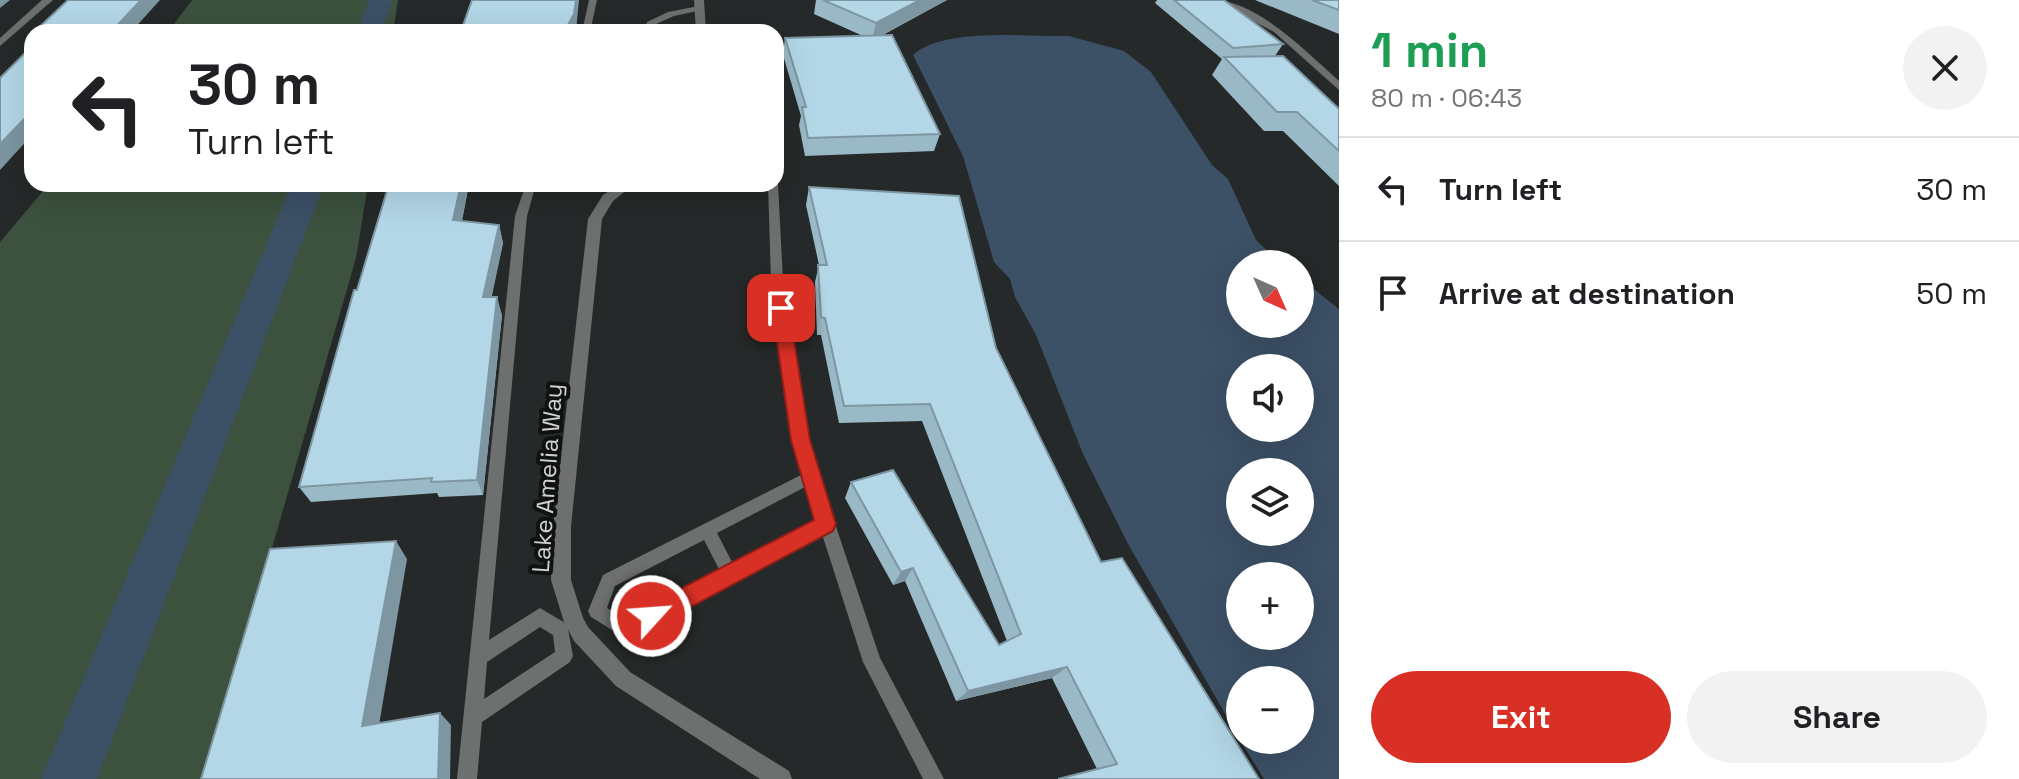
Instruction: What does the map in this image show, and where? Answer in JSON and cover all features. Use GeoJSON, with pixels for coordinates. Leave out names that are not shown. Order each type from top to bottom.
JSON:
{"type":"FeatureCollection","features":[{"type":"Feature","properties":{"kind":"street"},"geometry":{"type":"LineString","coordinates":[[0,43],[48,0]]}},
{"type":"Feature","properties":{"kind":"street"},"geometry":{"type":"LineString","coordinates":[[1219,0],[1277,30],[1339,87]]}},
{"type":"Feature","properties":{"kind":"street"},"geometry":{"type":"LineString","coordinates":[[699,4],[700,24]]}},
{"type":"Feature","properties":{"kind":"street","name":"Lake Amelia Way"},"geometry":{"type":"LineString","coordinates":[[617,192],[608,198],[595,219],[562,527],[561,580],[568,626],[581,634],[623,679],[781,779]]}},
{"type":"Feature","properties":{"kind":"lane"},"geometry":{"type":"LineString","coordinates":[[588,24],[593,0]]}},
{"type":"Feature","properties":{"kind":"lane"},"geometry":{"type":"LineString","coordinates":[[650,24],[699,4]]}},
{"type":"Feature","properties":{"kind":"lane"},"geometry":{"type":"LineString","coordinates":[[467,779],[476,715],[477,658],[521,216],[528,192]]}},
{"type":"Feature","properties":{"kind":"lane"},"geometry":{"type":"LineString","coordinates":[[773,192],[777,281],[800,440],[872,662],[934,779]]}},
{"type":"Feature","properties":{"kind":"lane"},"geometry":{"type":"LineString","coordinates":[[477,658],[540,617],[568,626],[597,611],[609,581],[811,477]]}},
{"type":"Feature","properties":{"kind":"lane"},"geometry":{"type":"LineString","coordinates":[[597,611],[625,629],[826,524]]}},
{"type":"Feature","properties":{"kind":"lane"},"geometry":{"type":"LineString","coordinates":[[707,530],[731,576]]}},
{"type":"Feature","properties":{"kind":"lane"},"geometry":{"type":"LineString","coordinates":[[476,715],[564,656],[568,626]]}},
{"type":"Feature","properties":{"kind":"green space"},"geometry":{"type":"Polygon","coordinates":[[[192,0],[398,0],[394,24],[174,24],[192,0]]]}},
{"type":"Feature","properties":{"kind":"green space"},"geometry":{"type":"Polygon","coordinates":[[[42,192],[367,192],[356,258],[205,779],[0,779],[0,242],[42,192]]]}},
{"type":"Feature","properties":{"kind":"water"},"geometry":{"type":"Polygon","coordinates":[[[1009,35],[1069,36],[1124,51],[1151,72],[1212,165],[1228,179],[1256,240],[1266,250],[1226,250],[1226,338],[1314,338],[1314,289],[1339,309],[1339,779],[1264,779],[1249,754],[1314,754],[1314,666],[1226,666],[1226,715],[1127,542],[1083,454],[1036,335],[1015,297],[1010,279],[994,262],[963,156],[913,55],[945,40],[1009,35]]]}},
{"type":"Feature","properties":{"kind":"building"},"geometry":{"type":"Polygon","coordinates":[[[68,0],[141,0],[118,24],[42,24],[68,0]]]}},
{"type":"Feature","properties":{"kind":"building"},"geometry":{"type":"Polygon","coordinates":[[[472,0],[576,0],[568,24],[463,24],[472,0]]]}},
{"type":"Feature","properties":{"kind":"building"},"geometry":{"type":"Polygon","coordinates":[[[823,0],[920,0],[876,23],[823,0]]]}},
{"type":"Feature","properties":{"kind":"building"},"geometry":{"type":"Polygon","coordinates":[[[1174,0],[1224,0],[1283,44],[1233,48],[1174,0]]]}},
{"type":"Feature","properties":{"kind":"building"},"geometry":{"type":"Polygon","coordinates":[[[1312,0],[1339,0],[1339,10],[1312,0]]]}},
{"type":"Feature","properties":{"kind":"building"},"geometry":{"type":"Polygon","coordinates":[[[892,35],[940,134],[808,138],[802,107],[806,107],[785,38],[892,35]]]}},
{"type":"Feature","properties":{"kind":"building"},"geometry":{"type":"Polygon","coordinates":[[[24,54],[24,119],[0,144],[0,78],[24,54]]]}},
{"type":"Feature","properties":{"kind":"building"},"geometry":{"type":"Polygon","coordinates":[[[1283,56],[1339,109],[1339,151],[1297,112],[1277,112],[1224,57],[1283,56]]]}},
{"type":"Feature","properties":{"kind":"building"},"geometry":{"type":"Polygon","coordinates":[[[809,187],[959,196],[996,348],[1101,562],[1122,558],[1226,726],[1226,754],[1244,754],[1259,779],[1058,779],[1117,764],[1067,667],[968,691],[913,568],[901,572],[851,482],[893,470],[999,645],[1021,634],[930,404],[844,406],[825,318],[821,317],[818,265],[827,265],[809,187]]]}},
{"type":"Feature","properties":{"kind":"building"},"geometry":{"type":"Polygon","coordinates":[[[387,192],[459,192],[453,220],[499,225],[483,297],[497,297],[477,480],[431,482],[432,478],[299,487],[354,290],[357,290],[387,192]]]}},
{"type":"Feature","properties":{"kind":"building"},"geometry":{"type":"Polygon","coordinates":[[[396,541],[362,726],[440,713],[438,779],[201,779],[270,549],[396,541]]]}},
{"type":"Feature","properties":{"kind":"waterway"},"geometry":{"type":"LineString","coordinates":[[372,24],[381,0]]}},
{"type":"Feature","properties":{"kind":"waterway"},"geometry":{"type":"LineString","coordinates":[[69,779],[305,192]]}},
{"type":"Feature","properties":{"kind":"route"},"geometry":{"type":"LineString","coordinates":[[651,616],[826,524],[800,440],[781,308]]}}]}
